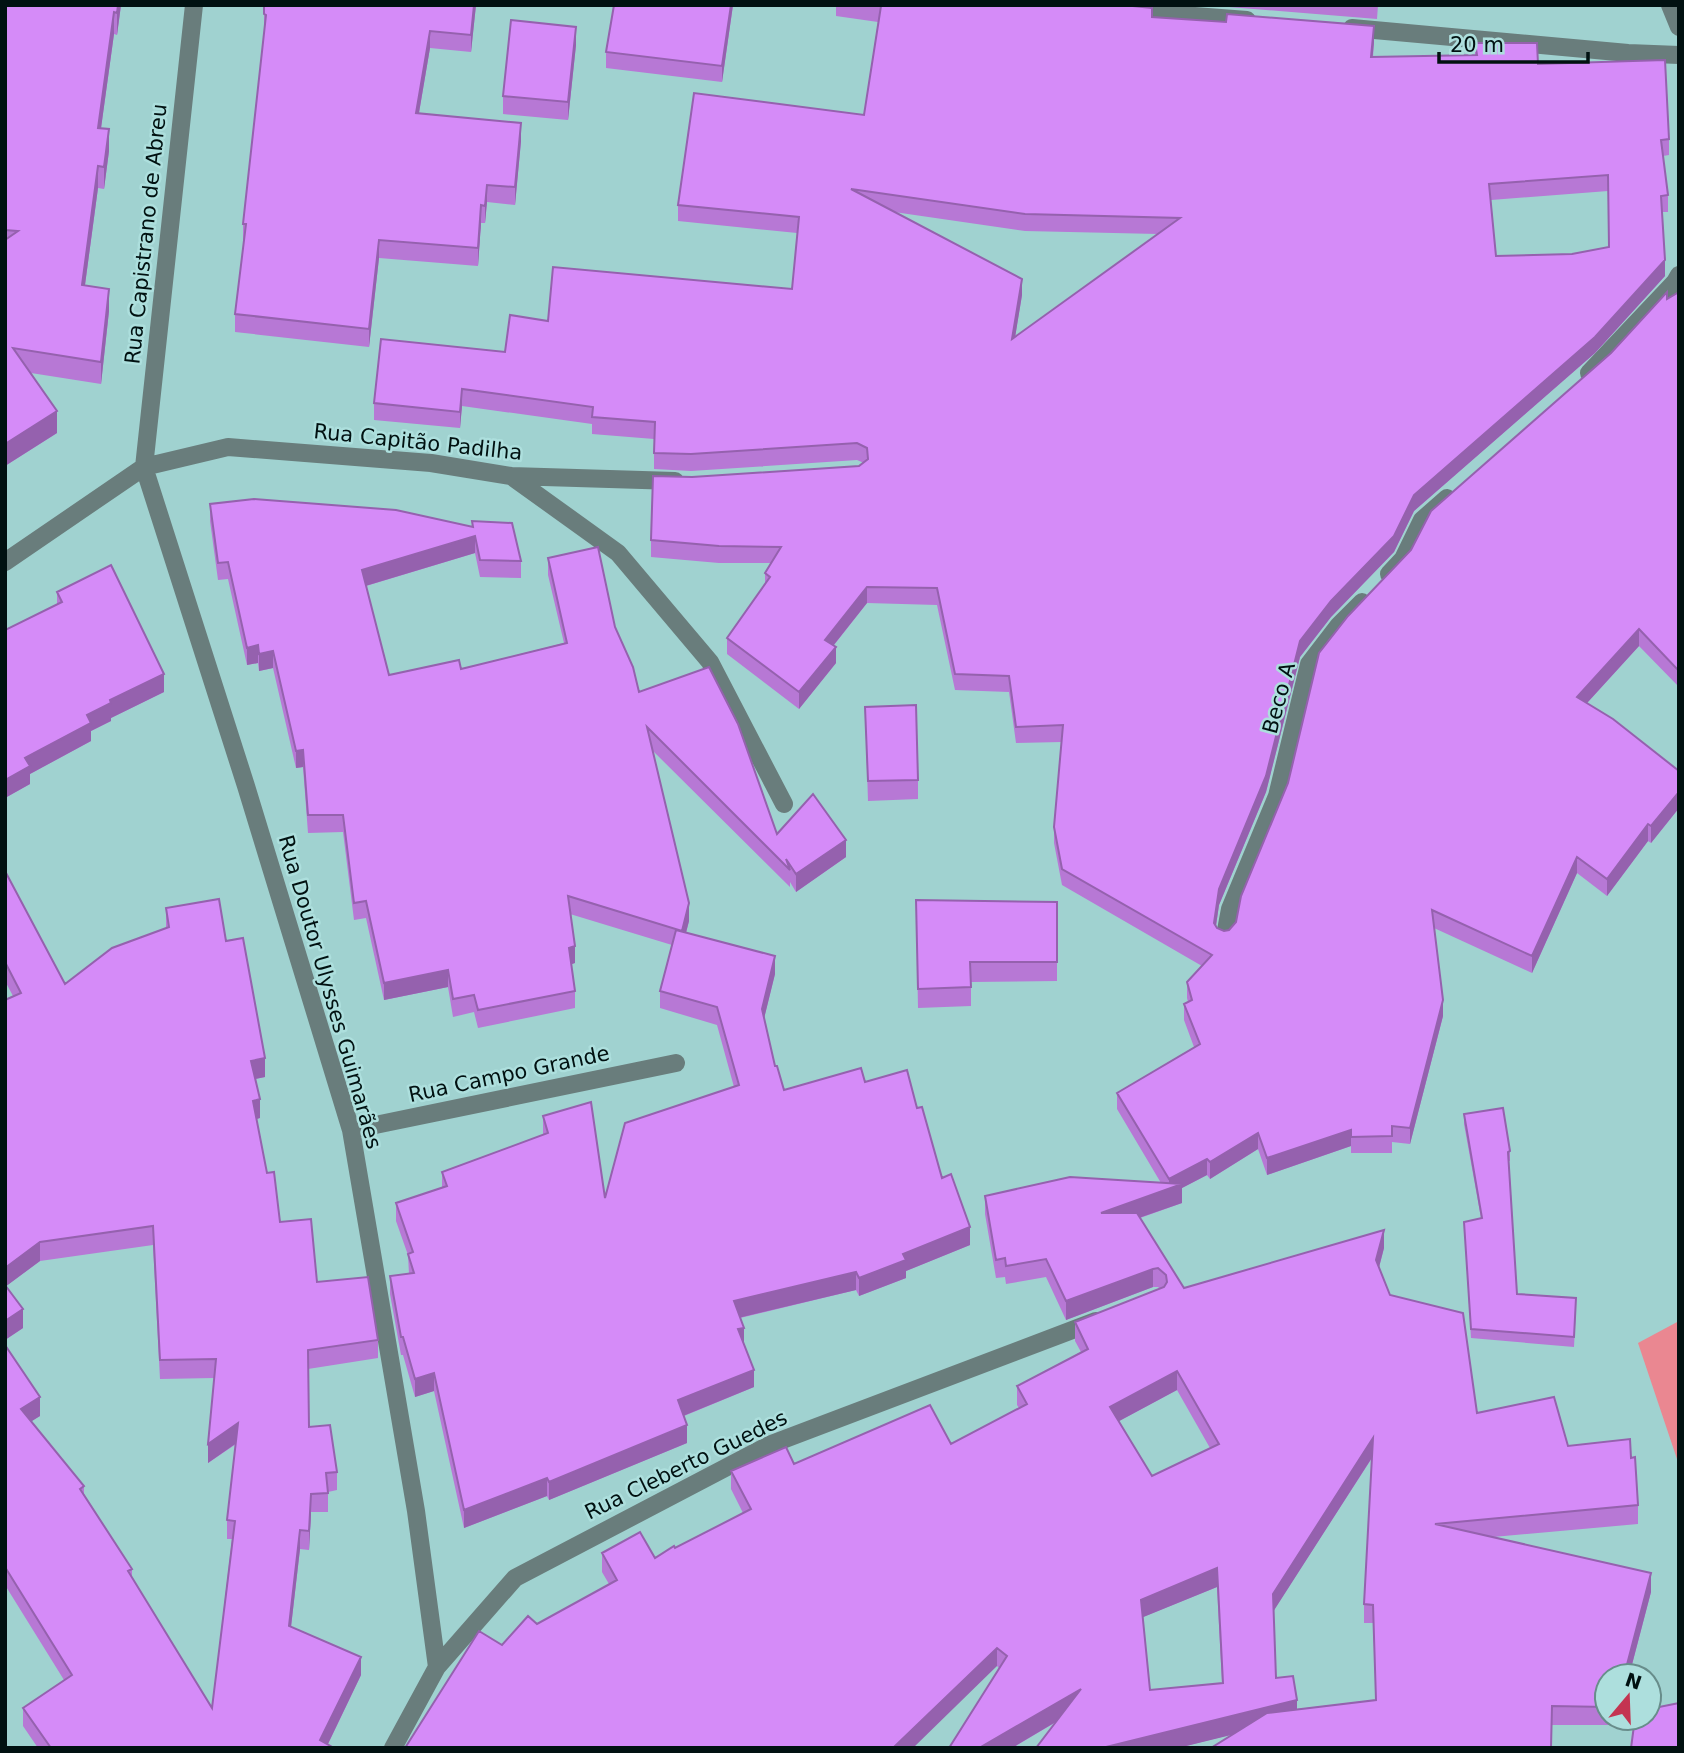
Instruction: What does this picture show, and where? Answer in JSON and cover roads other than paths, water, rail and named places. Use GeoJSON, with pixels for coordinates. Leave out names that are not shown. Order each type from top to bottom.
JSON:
{"type":"FeatureCollection","features":[{"type":"Feature","properties":{"kind":"street","name":"Rua Capistrano de Abreu"},"geometry":{"type":"LineString","coordinates":[[144,467],[194,5]]}},
{"type":"Feature","properties":{"kind":"street"},"geometry":{"type":"LineString","coordinates":[[1670,5],[1679,27]]}},
{"type":"Feature","properties":{"kind":"street"},"geometry":{"type":"LineString","coordinates":[[1113,9],[1262,21]]}},
{"type":"Feature","properties":{"kind":"street"},"geometry":{"type":"LineString","coordinates":[[1329,27],[1679,55]]}},
{"type":"Feature","properties":{"kind":"street"},"geometry":{"type":"LineString","coordinates":[[1573,387],[1603,361],[1679,275]]}},
{"type":"Feature","properties":{"kind":"street","name":"Rua Capitão Padilha"},"geometry":{"type":"LineString","coordinates":[[5,562],[144,467],[228,447],[430,463],[511,476],[691,482]]}},
{"type":"Feature","properties":{"kind":"street","name":"Rua Doutor Ulysses Guimarães"},"geometry":{"type":"LineString","coordinates":[[144,467],[246,786],[351,1130],[416,1511],[437,1667]]}},
{"type":"Feature","properties":{"kind":"street"},"geometry":{"type":"LineString","coordinates":[[511,476],[618,553],[710,662],[783,804]]}},
{"type":"Feature","properties":{"kind":"street","name":"Beco A"},"geometry":{"type":"LineString","coordinates":[[1225,936],[1230,909],[1277,796],[1309,664],[1339,625],[1403,559],[1422,520],[1462,485]]}},
{"type":"Feature","properties":{"kind":"street","name":"Rua Campo Grande"},"geometry":{"type":"LineString","coordinates":[[351,1130],[676,1063]]}},
{"type":"Feature","properties":{"kind":"street","name":"Rua Cleberto Guedes"},"geometry":{"type":"LineString","coordinates":[[393,1748],[437,1667],[515,1578],[769,1445],[1118,1313]]}}]}
